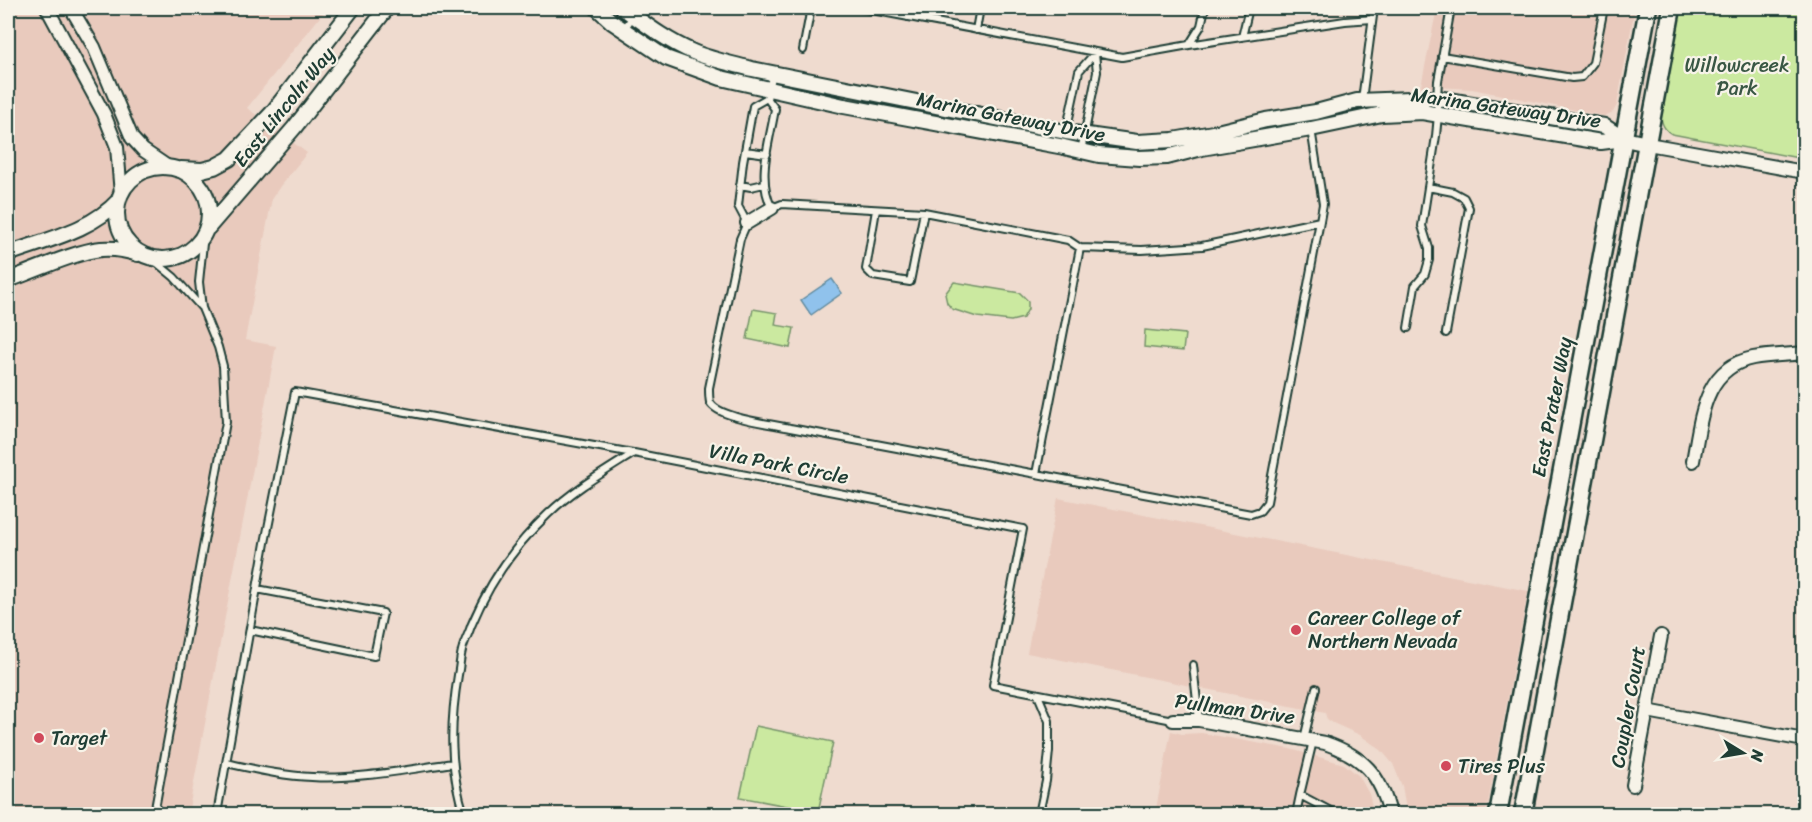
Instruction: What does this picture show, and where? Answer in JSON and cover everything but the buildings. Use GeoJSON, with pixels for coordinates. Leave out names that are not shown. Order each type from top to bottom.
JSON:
{"type":"FeatureCollection","features":[{"type":"Feature","properties":{"kind":"main road","name":"East Prater Way"},"geometry":{"type":"LineString","coordinates":[[1498,814],[1648,8]]}},
{"type":"Feature","properties":{"kind":"main road"},"geometry":{"type":"LineString","coordinates":[[1523,814],[1672,8]]}},
{"type":"Feature","properties":{"kind":"street"},"geometry":{"type":"LineString","coordinates":[[47,8],[104,114],[117,147],[120,197],[117,221],[121,231],[126,241],[134,249],[147,256]]}},
{"type":"Feature","properties":{"kind":"street"},"geometry":{"type":"LineString","coordinates":[[8,280],[101,249],[123,250],[160,260],[178,257],[193,248],[206,231],[209,209],[205,193],[194,179],[143,150],[132,138],[94,46],[71,8]]}},
{"type":"Feature","properties":{"kind":"street","name":"East Lincoln Way"},"geometry":{"type":"LineString","coordinates":[[173,168],[202,170],[229,159],[272,113],[353,8]]}},
{"type":"Feature","properties":{"kind":"street","name":"East Lincoln Way"},"geometry":{"type":"LineString","coordinates":[[206,231],[294,128],[387,8]]}},
{"type":"Feature","properties":{"kind":"street","name":"Marina Gateway Drive"},"geometry":{"type":"LineString","coordinates":[[597,8],[612,22],[666,58],[768,94],[1109,156],[1167,157],[1202,148],[1382,114],[1422,112],[1601,142],[1624,139]]}},
{"type":"Feature","properties":{"kind":"street","name":"Marina Gateway Drive"},"geometry":{"type":"LineString","coordinates":[[631,10],[664,37],[694,53],[773,73],[1066,132],[1137,142],[1173,140],[1213,133],[1362,101],[1437,98],[1604,126],[1624,139]]}},
{"type":"Feature","properties":{"kind":"street"},"geometry":{"type":"LineString","coordinates":[[1624,139],[1804,172]]}},
{"type":"Feature","properties":{"kind":"street"},"geometry":{"type":"LineString","coordinates":[[8,254],[75,230],[109,211],[129,182],[143,171],[160,167],[173,168]]}},
{"type":"Feature","properties":{"kind":"street"},"geometry":{"type":"LineString","coordinates":[[747,223],[772,208]]}},
{"type":"Feature","properties":{"kind":"street"},"geometry":{"type":"LineString","coordinates":[[1693,461],[1707,395],[1714,383],[1725,372],[1752,358],[1804,353]]}},
{"type":"Feature","properties":{"kind":"street","name":"Coupler Court"},"geometry":{"type":"LineString","coordinates":[[1633,785],[1661,636]]}},
{"type":"Feature","properties":{"kind":"street"},"geometry":{"type":"LineString","coordinates":[[1647,711],[1804,740]]}},
{"type":"Feature","properties":{"kind":"street","name":"Pullman Drive"},"geometry":{"type":"LineString","coordinates":[[1173,720],[1199,720],[1341,748],[1368,767],[1382,789],[1390,814]]}},
{"type":"Feature","properties":{"kind":"lane"},"geometry":{"type":"LineString","coordinates":[[802,50],[811,8]]}},
{"type":"Feature","properties":{"kind":"lane"},"geometry":{"type":"LineString","coordinates":[[861,8],[1122,57],[1345,21],[1372,19]]}},
{"type":"Feature","properties":{"kind":"lane"},"geometry":{"type":"LineString","coordinates":[[907,16],[908,8]]}},
{"type":"Feature","properties":{"kind":"lane"},"geometry":{"type":"LineString","coordinates":[[976,30],[980,8]]}},
{"type":"Feature","properties":{"kind":"lane"},"geometry":{"type":"LineString","coordinates":[[1189,45],[1201,26],[1205,8]]}},
{"type":"Feature","properties":{"kind":"lane"},"geometry":{"type":"LineString","coordinates":[[1242,37],[1249,8]]}},
{"type":"Feature","properties":{"kind":"lane"},"geometry":{"type":"LineString","coordinates":[[1362,101],[1374,8]]}},
{"type":"Feature","properties":{"kind":"lane"},"geometry":{"type":"LineString","coordinates":[[1408,328],[1415,286],[1425,274],[1429,260],[1429,248],[1422,226],[1438,115],[1437,98],[1442,56],[1451,8]]}},
{"type":"Feature","properties":{"kind":"lane"},"geometry":{"type":"LineString","coordinates":[[1442,56],[1572,78],[1582,77],[1593,63],[1604,8]]}},
{"type":"Feature","properties":{"kind":"lane"},"geometry":{"type":"LineString","coordinates":[[624,29],[631,10]]}},
{"type":"Feature","properties":{"kind":"lane"},"geometry":{"type":"LineString","coordinates":[[1064,147],[1079,71],[1095,52]]}},
{"type":"Feature","properties":{"kind":"lane"},"geometry":{"type":"LineString","coordinates":[[1081,151],[1097,72],[1095,52]]}},
{"type":"Feature","properties":{"kind":"lane"},"geometry":{"type":"LineString","coordinates":[[773,73],[768,94],[753,106],[745,151],[738,206],[747,223],[740,239],[709,388],[710,401],[716,409],[728,414],[790,428],[1251,514],[1260,511],[1267,502],[1323,204],[1311,129]]}},
{"type":"Feature","properties":{"kind":"lane"},"geometry":{"type":"LineString","coordinates":[[768,94],[775,109],[764,184],[766,197],[772,208],[782,204],[924,212],[1068,240],[1080,248],[1142,250],[1202,246],[1320,221]]}},
{"type":"Feature","properties":{"kind":"lane"},"geometry":{"type":"LineString","coordinates":[[745,151],[767,154]]}},
{"type":"Feature","properties":{"kind":"lane"},"geometry":{"type":"LineString","coordinates":[[740,185],[751,187],[764,184]]}},
{"type":"Feature","properties":{"kind":"lane"},"geometry":{"type":"LineString","coordinates":[[1428,187],[1453,192],[1464,198],[1469,208],[1446,333]]}},
{"type":"Feature","properties":{"kind":"lane"},"geometry":{"type":"LineString","coordinates":[[876,210],[866,269],[873,276],[910,282],[924,212]]}},
{"type":"Feature","properties":{"kind":"lane"},"geometry":{"type":"LineString","coordinates":[[154,814],[226,422],[223,366],[202,308],[199,282],[206,231]]}},
{"type":"Feature","properties":{"kind":"lane"},"geometry":{"type":"LineString","coordinates":[[1036,474],[1080,248]]}},
{"type":"Feature","properties":{"kind":"lane"},"geometry":{"type":"LineString","coordinates":[[147,256],[174,277],[202,308]]}},
{"type":"Feature","properties":{"kind":"lane"},"geometry":{"type":"LineString","coordinates":[[217,814],[294,392],[634,453]]}},
{"type":"Feature","properties":{"kind":"lane"},"geometry":{"type":"LineString","coordinates":[[464,814],[454,773],[452,713],[463,647],[492,583],[509,557],[550,512],[585,484],[634,453]]}},
{"type":"Feature","properties":{"kind":"lane","name":"Villa Park Circle"},"geometry":{"type":"LineString","coordinates":[[634,453],[1023,529],[993,685],[1038,695]]}},
{"type":"Feature","properties":{"kind":"lane"},"geometry":{"type":"LineString","coordinates":[[250,630],[374,656],[383,613],[257,590]]}},
{"type":"Feature","properties":{"kind":"lane"},"geometry":{"type":"LineString","coordinates":[[1193,665],[1199,720]]}},
{"type":"Feature","properties":{"kind":"lane"},"geometry":{"type":"LineString","coordinates":[[1296,814],[1316,688]]}},
{"type":"Feature","properties":{"kind":"lane"},"geometry":{"type":"LineString","coordinates":[[1038,695],[1049,721],[1046,781],[1039,814]]}},
{"type":"Feature","properties":{"kind":"lane","name":"Pullman Drive"},"geometry":{"type":"LineString","coordinates":[[1038,695],[1173,720]]}},
{"type":"Feature","properties":{"kind":"lane"},"geometry":{"type":"LineString","coordinates":[[226,763],[314,777],[366,774],[453,763]]}},
{"type":"Feature","properties":{"kind":"lane"},"geometry":{"type":"LineString","coordinates":[[1300,795],[1336,814]]}},
{"type":"Feature","properties":{"kind":"shaded area"},"geometry":{"type":"Polygon","coordinates":[[[8,8],[327,8],[247,108],[307,153],[272,198],[245,340],[276,346],[188,814],[8,814],[8,8]]]}},
{"type":"Feature","properties":{"kind":"shaded area"},"geometry":{"type":"Polygon","coordinates":[[[1437,8],[1635,8],[1617,105],[1613,112],[1604,116],[1472,89],[1421,86],[1437,8]]]}},
{"type":"Feature","properties":{"kind":"shaded area"},"geometry":{"type":"Polygon","coordinates":[[[1058,498],[1528,591],[1486,814],[1409,814],[1402,786],[1393,764],[1381,750],[1360,735],[1333,723],[1327,719],[1325,713],[1027,653],[1058,498]]]}},
{"type":"Feature","properties":{"kind":"shaded area"},"geometry":{"type":"Polygon","coordinates":[[[1171,731],[1182,734],[1202,733],[1290,749],[1344,764],[1359,776],[1369,794],[1374,814],[1155,814],[1171,731]]]}},
{"type":"Feature","properties":{"kind":"green space","name":"Willowcreek Park"},"geometry":{"type":"Polygon","coordinates":[[[1680,8],[1804,8],[1804,159],[1672,134],[1665,128],[1660,114],[1680,8]]]}},
{"type":"Feature","properties":{"kind":"green space"},"geometry":{"type":"Polygon","coordinates":[[[954,282],[1020,293],[1028,301],[1028,309],[1023,318],[1011,321],[977,317],[952,309],[947,303],[945,294],[954,282]]]}},
{"type":"Feature","properties":{"kind":"green space"},"geometry":{"type":"Polygon","coordinates":[[[753,309],[777,313],[775,325],[794,328],[790,348],[747,339],[753,309]]]}},
{"type":"Feature","properties":{"kind":"green space"},"geometry":{"type":"Polygon","coordinates":[[[1145,330],[1185,334],[1183,351],[1144,347],[1145,330]]]}},
{"type":"Feature","properties":{"kind":"green space"},"geometry":{"type":"Polygon","coordinates":[[[756,726],[833,742],[818,812],[740,797],[756,726]]]}},
{"type":"Feature","properties":{"kind":"water"},"geometry":{"type":"Polygon","coordinates":[[[832,279],[842,293],[811,315],[801,300],[832,279]]]}},
{"type":"Feature","properties":{"kind":"place","name":"Career College of Northern Nevada"},"geometry":{"type":"Point","coordinates":[1296,630]}},
{"type":"Feature","properties":{"kind":"place","name":"Target"},"geometry":{"type":"Point","coordinates":[39,738]}},
{"type":"Feature","properties":{"kind":"place","name":"Tires Plus"},"geometry":{"type":"Point","coordinates":[1446,766]}}]}
